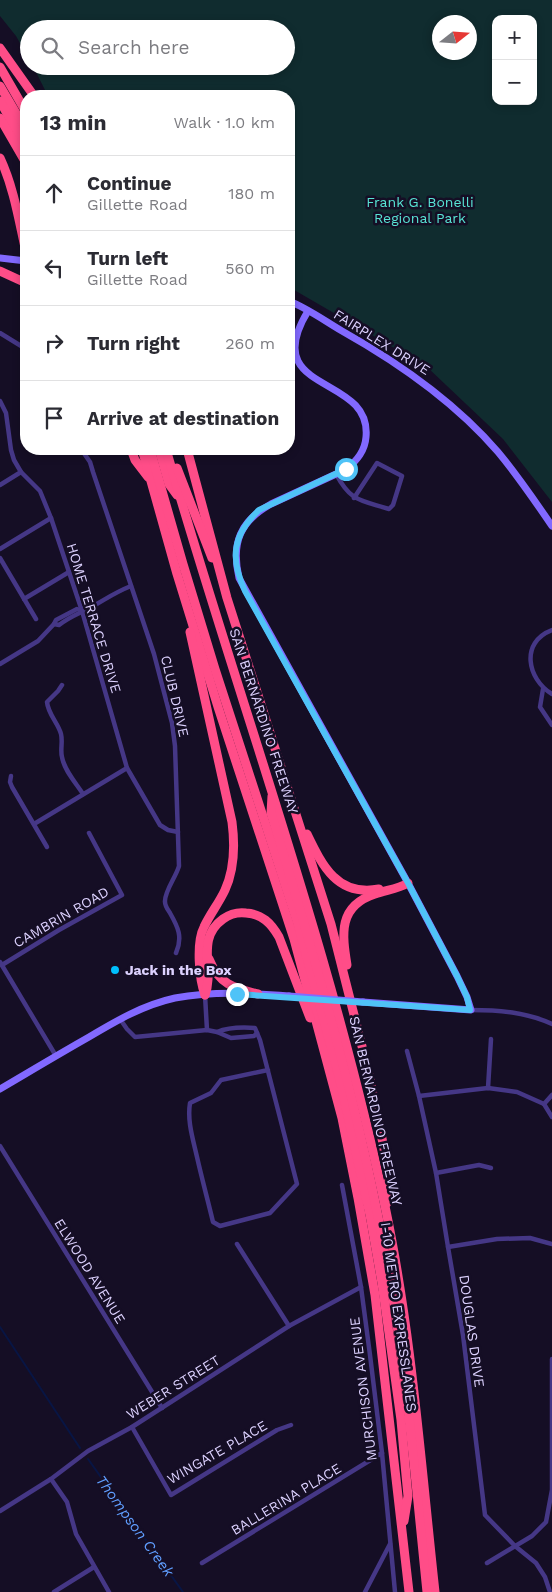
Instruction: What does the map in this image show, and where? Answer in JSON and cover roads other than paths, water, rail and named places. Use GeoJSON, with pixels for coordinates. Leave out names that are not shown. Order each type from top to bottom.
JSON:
{"type":"FeatureCollection","features":[{"type":"Feature","properties":{"kind":"highway"},"geometry":{"type":"LineString","coordinates":[[0,48],[30,90]]}},
{"type":"Feature","properties":{"kind":"highway"},"geometry":{"type":"LineString","coordinates":[[0,67],[20,102]]}},
{"type":"Feature","properties":{"kind":"highway"},"geometry":{"type":"LineString","coordinates":[[0,86],[20,120]]}},
{"type":"Feature","properties":{"kind":"highway"},"geometry":{"type":"LineString","coordinates":[[0,101],[20,136]]}},
{"type":"Feature","properties":{"kind":"highway"},"geometry":{"type":"LineString","coordinates":[[0,118],[20,153]]}},
{"type":"Feature","properties":{"kind":"highway"},"geometry":{"type":"LineString","coordinates":[[0,158],[12,190],[20,225]]}},
{"type":"Feature","properties":{"kind":"highway"},"geometry":{"type":"LineString","coordinates":[[0,271],[20,280]]}},
{"type":"Feature","properties":{"kind":"highway"},"geometry":{"type":"LineString","coordinates":[[133,455],[151,481]]}},
{"type":"Feature","properties":{"kind":"highway"},"geometry":{"type":"LineString","coordinates":[[144,455],[177,574],[218,707],[294,939],[344,1127],[375,1294],[409,1592]]}},
{"type":"Feature","properties":{"kind":"highway","name":"I-10 METRO EXPRESSLANES"},"geometry":{"type":"LineString","coordinates":[[152,455],[215,669],[298,924],[345,1099],[370,1215],[394,1364],[408,1496],[402,1531]]}},
{"type":"Feature","properties":{"kind":"highway"},"geometry":{"type":"LineString","coordinates":[[161,455],[169,484],[180,499]]}},
{"type":"Feature","properties":{"kind":"highway","name":"SAN BERNARDINO FREEWAY"},"geometry":{"type":"LineString","coordinates":[[169,455],[180,499],[202,573],[273,791],[324,962],[348,1049],[387,1213],[404,1312],[435,1592]]}},
{"type":"Feature","properties":{"kind":"highway"},"geometry":{"type":"LineString","coordinates":[[170,455],[227,598]]}},
{"type":"Feature","properties":{"kind":"highway"},"geometry":{"type":"LineString","coordinates":[[189,455],[227,598],[331,924],[367,1066],[389,1175],[387,1213]]}},
{"type":"Feature","properties":{"kind":"highway"},"geometry":{"type":"LineString","coordinates":[[177,574],[234,838],[233,864],[225,890],[201,936],[202,986],[205,995]]}},
{"type":"Feature","properties":{"kind":"highway","name":"I-10 METRO EXPRESSLANES"},"geometry":{"type":"LineString","coordinates":[[273,791],[270,813],[332,1019],[356,1114],[376,1208],[400,1345],[427,1592]]}},
{"type":"Feature","properties":{"kind":"highway"},"geometry":{"type":"LineString","coordinates":[[290,798],[320,861],[335,879],[352,888],[370,890],[408,883]]}},
{"type":"Feature","properties":{"kind":"highway"},"geometry":{"type":"LineString","coordinates":[[354,1014],[343,940],[345,920],[348,912],[354,905],[373,894],[408,883]]}},
{"type":"Feature","properties":{"kind":"highway"},"geometry":{"type":"LineString","coordinates":[[205,995],[208,986],[206,951],[213,928],[227,916],[237,913],[247,913],[266,920],[273,926],[279,937],[325,1053]]}},
{"type":"Feature","properties":{"kind":"highway"},"geometry":{"type":"LineString","coordinates":[[206,951],[212,966],[227,984],[258,994]]}},
{"type":"Feature","properties":{"kind":"street"},"geometry":{"type":"LineString","coordinates":[[0,258],[20,260]]}},
{"type":"Feature","properties":{"kind":"street","name":"FAIRPLEX DRIVE"},"geometry":{"type":"LineString","coordinates":[[295,304],[409,372],[445,400],[472,424],[498,452],[552,526]]}},
{"type":"Feature","properties":{"kind":"street"},"geometry":{"type":"LineString","coordinates":[[308,311],[295,336],[295,348],[300,365],[310,376],[356,404],[366,427],[365,443],[362,453],[346,469],[259,510],[249,520],[238,539],[235,551],[239,578],[408,883],[457,976],[467,997],[470,1010]]}},
{"type":"Feature","properties":{"kind":"street"},"geometry":{"type":"LineString","coordinates":[[0,332],[20,345]]}},
{"type":"Feature","properties":{"kind":"street","name":"HOME TERRACE DRIVE"},"geometry":{"type":"LineString","coordinates":[[0,401],[6,413],[11,450],[21,472],[40,491],[51,518],[82,611],[126,768],[160,825],[168,830],[178,832]]}},
{"type":"Feature","properties":{"kind":"street","name":"CLUB DRIVE"},"geometry":{"type":"LineString","coordinates":[[85,455],[94,472],[154,654],[173,728],[179,866],[166,895],[165,902],[179,928],[180,938],[176,953]]}},
{"type":"Feature","properties":{"kind":"street"},"geometry":{"type":"LineString","coordinates":[[336,474],[345,489],[354,498],[389,509],[393,505],[402,476],[377,463],[354,498]]}},
{"type":"Feature","properties":{"kind":"street"},"geometry":{"type":"LineString","coordinates":[[0,485],[21,472]]}},
{"type":"Feature","properties":{"kind":"street"},"geometry":{"type":"LineString","coordinates":[[0,549],[51,518]]}},
{"type":"Feature","properties":{"kind":"street"},"geometry":{"type":"LineString","coordinates":[[0,558],[36,619]]}},
{"type":"Feature","properties":{"kind":"street"},"geometry":{"type":"LineString","coordinates":[[24,599],[69,572]]}},
{"type":"Feature","properties":{"kind":"street"},"geometry":{"type":"LineString","coordinates":[[0,664],[38,642],[54,624],[59,625],[77,609],[82,611],[94,606],[116,592],[131,586]]}},
{"type":"Feature","properties":{"kind":"street"},"geometry":{"type":"LineString","coordinates":[[552,630],[537,641],[531,653],[530,661],[533,674],[543,689],[552,694]]}},
{"type":"Feature","properties":{"kind":"street"},"geometry":{"type":"LineString","coordinates":[[62,684],[47,702],[48,709],[62,736],[62,761],[83,794]]}},
{"type":"Feature","properties":{"kind":"street"},"geometry":{"type":"LineString","coordinates":[[543,689],[540,707],[552,726]]}},
{"type":"Feature","properties":{"kind":"street"},"geometry":{"type":"LineString","coordinates":[[34,824],[126,768]]}},
{"type":"Feature","properties":{"kind":"street"},"geometry":{"type":"LineString","coordinates":[[11,776],[12,787],[47,847]]}},
{"type":"Feature","properties":{"kind":"street","name":"CAMBRIN ROAD"},"geometry":{"type":"LineString","coordinates":[[1,963],[122,895],[89,833]]}},
{"type":"Feature","properties":{"kind":"street"},"geometry":{"type":"LineString","coordinates":[[1,963],[56,1056]]}},
{"type":"Feature","properties":{"kind":"street"},"geometry":{"type":"LineString","coordinates":[[0,1089],[120,1019],[157,1003],[176,998],[205,995],[258,994],[289,996],[518,1012],[552,1024]]}},
{"type":"Feature","properties":{"kind":"street"},"geometry":{"type":"LineString","coordinates":[[205,995],[207,1030]]}},
{"type":"Feature","properties":{"kind":"street"},"geometry":{"type":"LineString","coordinates":[[120,1019],[135,1037],[207,1030],[236,1038],[254,1036],[257,1033]]}},
{"type":"Feature","properties":{"kind":"street"},"geometry":{"type":"LineString","coordinates":[[217,1032],[227,1028],[255,1028],[268,1070],[297,1184],[270,1213],[220,1226],[213,1222],[190,1128],[188,1113],[190,1103],[211,1093],[221,1080],[268,1070]]}},
{"type":"Feature","properties":{"kind":"street"},"geometry":{"type":"LineString","coordinates":[[236,1028],[236,1038]]}},
{"type":"Feature","properties":{"kind":"street"},"geometry":{"type":"LineString","coordinates":[[488,1088],[491,1039]]}},
{"type":"Feature","properties":{"kind":"street","name":"DOUGLAS DRIVE"},"geometry":{"type":"LineString","coordinates":[[407,1051],[436,1173],[463,1335],[485,1515],[515,1546],[536,1563],[545,1577],[550,1592]]}},
{"type":"Feature","properties":{"kind":"street"},"geometry":{"type":"LineString","coordinates":[[419,1096],[488,1088],[517,1092],[544,1104],[552,1117]]}},
{"type":"Feature","properties":{"kind":"street"},"geometry":{"type":"LineString","coordinates":[[544,1104],[552,1094]]}},
{"type":"Feature","properties":{"kind":"street","name":"ELWOOD AVENUE"},"geometry":{"type":"LineString","coordinates":[[0,1146],[162,1408]]}},
{"type":"Feature","properties":{"kind":"street"},"geometry":{"type":"LineString","coordinates":[[436,1173],[480,1166],[491,1168]]}},
{"type":"Feature","properties":{"kind":"street","name":"MURCHISON AVENUE"},"geometry":{"type":"LineString","coordinates":[[342,1185],[361,1287],[382,1453],[395,1592]]}},
{"type":"Feature","properties":{"kind":"street"},"geometry":{"type":"LineString","coordinates":[[448,1247],[506,1239],[530,1238],[552,1244]]}},
{"type":"Feature","properties":{"kind":"street"},"geometry":{"type":"LineString","coordinates":[[237,1244],[289,1326]]}},
{"type":"Feature","properties":{"kind":"street","name":"WEBER STREET"},"geometry":{"type":"LineString","coordinates":[[0,1511],[51,1479],[88,1451],[132,1427],[289,1326],[361,1287]]}},
{"type":"Feature","properties":{"kind":"street"},"geometry":{"type":"LineString","coordinates":[[488,1563],[532,1536],[546,1522],[552,1490],[552,1359]]}},
{"type":"Feature","properties":{"kind":"street","name":"WINGATE PLACE"},"geometry":{"type":"LineString","coordinates":[[132,1427],[171,1496],[277,1430],[291,1425]]}},
{"type":"Feature","properties":{"kind":"street","name":"BALLERINA PLACE"},"geometry":{"type":"LineString","coordinates":[[202,1563],[382,1453]]}},
{"type":"Feature","properties":{"kind":"street"},"geometry":{"type":"LineString","coordinates":[[51,1479],[66,1502],[76,1534],[109,1592]]}},
{"type":"Feature","properties":{"kind":"street"},"geometry":{"type":"LineString","coordinates":[[365,1592],[391,1543]]}},
{"type":"Feature","properties":{"kind":"street"},"geometry":{"type":"LineString","coordinates":[[54,1592],[94,1567]]}},
{"type":"Feature","properties":{"kind":"waterway","name":"Thompson Creek"},"geometry":{"type":"LineString","coordinates":[[0,1327],[80,1448]]}},
{"type":"Feature","properties":{"kind":"waterway","name":"Thompson Creek"},"geometry":{"type":"LineString","coordinates":[[88,1459],[183,1592]]}},
{"type":"Feature","properties":{"kind":"place","name":"Jack in the Box"},"geometry":{"type":"Point","coordinates":[115,970]}},
{"type":"Feature","properties":{"kind":"park label","name":"Frank G. Bonelli Regional Park"},"geometry":{"type":"Point","coordinates":[420,210]}}]}
